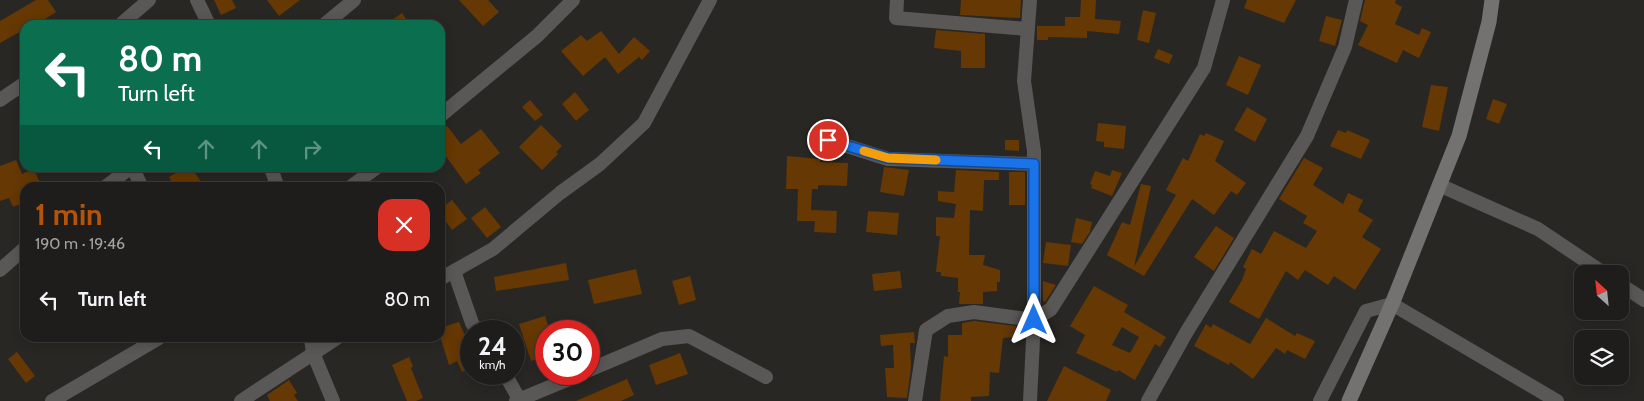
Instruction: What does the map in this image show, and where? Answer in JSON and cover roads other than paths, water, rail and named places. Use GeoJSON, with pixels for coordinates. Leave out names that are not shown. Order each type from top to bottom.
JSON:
{"type":"FeatureCollection","features":[{"type":"Feature","properties":{"kind":"main road"},"geometry":{"type":"LineString","coordinates":[[1349,401],[1392,304],[1459,136],[1489,22],[1492,0]]}},
{"type":"Feature","properties":{"kind":"street"},"geometry":{"type":"LineString","coordinates":[[126,20],[150,0]]}},
{"type":"Feature","properties":{"kind":"street"},"geometry":{"type":"LineString","coordinates":[[197,0],[207,20]]}},
{"type":"Feature","properties":{"kind":"street"},"geometry":{"type":"LineString","coordinates":[[330,20],[354,0]]}},
{"type":"Feature","properties":{"kind":"street"},"geometry":{"type":"LineString","coordinates":[[445,112],[537,36],[573,0]]}},
{"type":"Feature","properties":{"kind":"street"},"geometry":{"type":"LineString","coordinates":[[445,276],[493,249],[560,193],[600,164],[644,123],[710,0]]}},
{"type":"Feature","properties":{"kind":"street"},"geometry":{"type":"LineString","coordinates":[[897,0],[896,18],[1026,29]]}},
{"type":"Feature","properties":{"kind":"street"},"geometry":{"type":"LineString","coordinates":[[1030,0],[1026,29],[1024,80],[1034,164],[1034,320],[1030,401]]}},
{"type":"Feature","properties":{"kind":"street"},"geometry":{"type":"LineString","coordinates":[[915,401],[926,330],[948,316],[974,312],[1034,320],[1051,309],[1204,68],[1223,0]]}},
{"type":"Feature","properties":{"kind":"street"},"geometry":{"type":"LineString","coordinates":[[1148,401],[1186,333],[1307,136],[1346,47],[1356,0]]}},
{"type":"Feature","properties":{"kind":"street"},"geometry":{"type":"LineString","coordinates":[[0,100],[20,86]]}},
{"type":"Feature","properties":{"kind":"street"},"geometry":{"type":"LineString","coordinates":[[828,140],[888,158],[1034,164]]}},
{"type":"Feature","properties":{"kind":"street"},"geometry":{"type":"LineString","coordinates":[[112,182],[126,172]]}},
{"type":"Feature","properties":{"kind":"street"},"geometry":{"type":"LineString","coordinates":[[357,182],[371,172]]}},
{"type":"Feature","properties":{"kind":"street"},"geometry":{"type":"LineString","coordinates":[[1439,185],[1538,229],[1592,265]]}},
{"type":"Feature","properties":{"kind":"street"},"geometry":{"type":"LineString","coordinates":[[0,270],[20,252]]}},
{"type":"Feature","properties":{"kind":"street"},"geometry":{"type":"LineString","coordinates":[[454,272],[471,320]]}},
{"type":"Feature","properties":{"kind":"street"},"geometry":{"type":"LineString","coordinates":[[1629,290],[1644,300]]}},
{"type":"Feature","properties":{"kind":"street"},"geometry":{"type":"LineString","coordinates":[[1320,401],[1366,311],[1392,304],[1556,401]]}},
{"type":"Feature","properties":{"kind":"street"},"geometry":{"type":"LineString","coordinates":[[600,365],[662,339],[689,336],[766,377]]}},
{"type":"Feature","properties":{"kind":"street"},"geometry":{"type":"LineString","coordinates":[[52,401],[153,342]]}},
{"type":"Feature","properties":{"kind":"street"},"geometry":{"type":"LineString","coordinates":[[312,342],[313,353],[333,401]]}},
{"type":"Feature","properties":{"kind":"street"},"geometry":{"type":"LineString","coordinates":[[241,401],[331,342]]}},
{"type":"Feature","properties":{"kind":"street"},"geometry":{"type":"LineString","coordinates":[[510,385],[518,400],[543,396],[562,385]]}}]}
